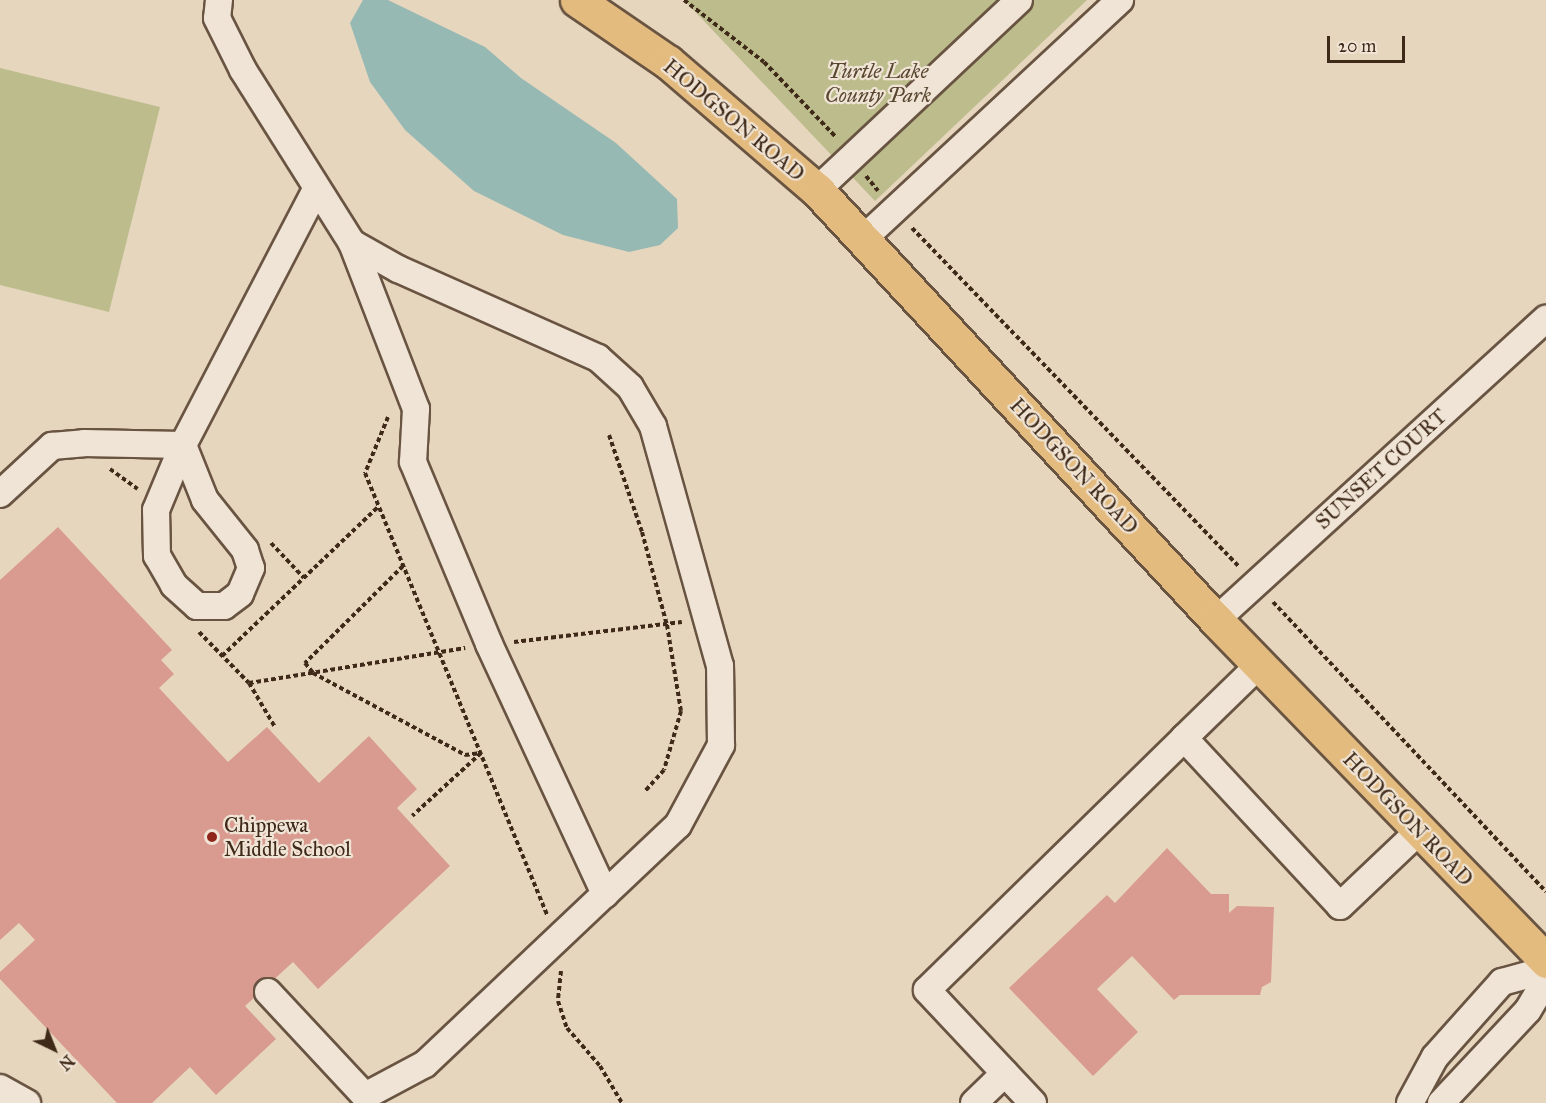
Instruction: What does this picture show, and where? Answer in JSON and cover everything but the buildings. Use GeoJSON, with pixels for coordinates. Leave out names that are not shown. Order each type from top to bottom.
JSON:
{"type":"FeatureCollection","features":[{"type":"Feature","properties":{"kind":"main road","name":"HODGSON ROAD"},"geometry":{"type":"LineString","coordinates":[[577,0],[668,62],[817,190],[1216,620],[1546,961]]}},
{"type":"Feature","properties":{"kind":"street"},"geometry":{"type":"LineString","coordinates":[[219,0],[217,18],[243,70],[352,243],[416,409],[413,462],[489,644],[605,894]]}},
{"type":"Feature","properties":{"kind":"street"},"geometry":{"type":"LineString","coordinates":[[817,190],[1019,0]]}},
{"type":"Feature","properties":{"kind":"street"},"geometry":{"type":"LineString","coordinates":[[863,239],[1120,0]]}},
{"type":"Feature","properties":{"kind":"street"},"geometry":{"type":"LineString","coordinates":[[183,445],[205,500],[245,550],[251,568],[240,594],[224,606],[197,606],[174,585],[157,556],[156,510],[183,445],[316,189]]}},
{"type":"Feature","properties":{"kind":"street"},"geometry":{"type":"LineString","coordinates":[[268,992],[356,1100],[424,1064],[678,825],[721,745],[720,666],[653,426],[630,387],[598,358],[398,269],[352,243]]}},
{"type":"Feature","properties":{"kind":"street","name":"SUNSET COURT"},"geometry":{"type":"LineString","coordinates":[[1216,620],[1546,320]]}},
{"type":"Feature","properties":{"kind":"street"},"geometry":{"type":"LineString","coordinates":[[0,494],[52,446],[84,443],[183,445]]}},
{"type":"Feature","properties":{"kind":"street"},"geometry":{"type":"LineString","coordinates":[[1033,1103],[927,990],[1259,665]]}},
{"type":"Feature","properties":{"kind":"street"},"geometry":{"type":"LineString","coordinates":[[1184,738],[1340,906],[1419,831]]}},
{"type":"Feature","properties":{"kind":"street"},"geometry":{"type":"LineString","coordinates":[[1410,1103],[1435,1057],[1502,982],[1546,970]]}},
{"type":"Feature","properties":{"kind":"street"},"geometry":{"type":"LineString","coordinates":[[1441,1103],[1486,1050],[1528,1010],[1546,980]]}},
{"type":"Feature","properties":{"kind":"street"},"geometry":{"type":"LineString","coordinates":[[1462,1027],[1486,1050]]}},
{"type":"Feature","properties":{"kind":"street"},"geometry":{"type":"LineString","coordinates":[[974,1103],[1005,1073]]}},
{"type":"Feature","properties":{"kind":"street"},"geometry":{"type":"LineString","coordinates":[[0,1088],[27,1103]]}},
{"type":"Feature","properties":{"kind":"path"},"geometry":{"type":"LineString","coordinates":[[684,0],[764,62],[838,140]]}},
{"type":"Feature","properties":{"kind":"path"},"geometry":{"type":"LineString","coordinates":[[863,172],[882,195]]}},
{"type":"Feature","properties":{"kind":"path"},"geometry":{"type":"LineString","coordinates":[[908,224],[1240,569]]}},
{"type":"Feature","properties":{"kind":"path"},"geometry":{"type":"LineString","coordinates":[[391,411],[365,473],[557,940],[562,962],[558,1001],[567,1028],[600,1066],[622,1103]]}},
{"type":"Feature","properties":{"kind":"path"},"geometry":{"type":"LineString","coordinates":[[609,435],[642,532],[667,625],[681,711],[664,770],[645,790]]}},
{"type":"Feature","properties":{"kind":"path"},"geometry":{"type":"LineString","coordinates":[[222,656],[379,506]]}},
{"type":"Feature","properties":{"kind":"path"},"geometry":{"type":"LineString","coordinates":[[266,538],[304,578]]}},
{"type":"Feature","properties":{"kind":"path"},"geometry":{"type":"LineString","coordinates":[[404,566],[305,663],[313,673],[465,755],[481,753]]}},
{"type":"Feature","properties":{"kind":"path"},"geometry":{"type":"LineString","coordinates":[[1266,597],[1546,892]]}},
{"type":"Feature","properties":{"kind":"path"},"geometry":{"type":"LineString","coordinates":[[412,816],[481,753]]}},
{"type":"Feature","properties":{"kind":"green space","name":"Turtle Lake County Park"},"geometry":{"type":"Polygon","coordinates":[[[684,0],[1087,0],[875,201],[684,0]]]}},
{"type":"Feature","properties":{"kind":"green space"},"geometry":{"type":"Polygon","coordinates":[[[0,68],[160,107],[109,312],[0,285],[0,68]]]}},
{"type":"Feature","properties":{"kind":"water"},"geometry":{"type":"Polygon","coordinates":[[[363,0],[388,0],[485,47],[521,78],[616,143],[677,199],[678,228],[660,245],[629,252],[563,235],[474,191],[405,130],[370,82],[350,23],[363,0]]]}},
{"type":"Feature","properties":{"kind":"place","name":"Chippewa Middle School"},"geometry":{"type":"Point","coordinates":[212,837]}}]}
